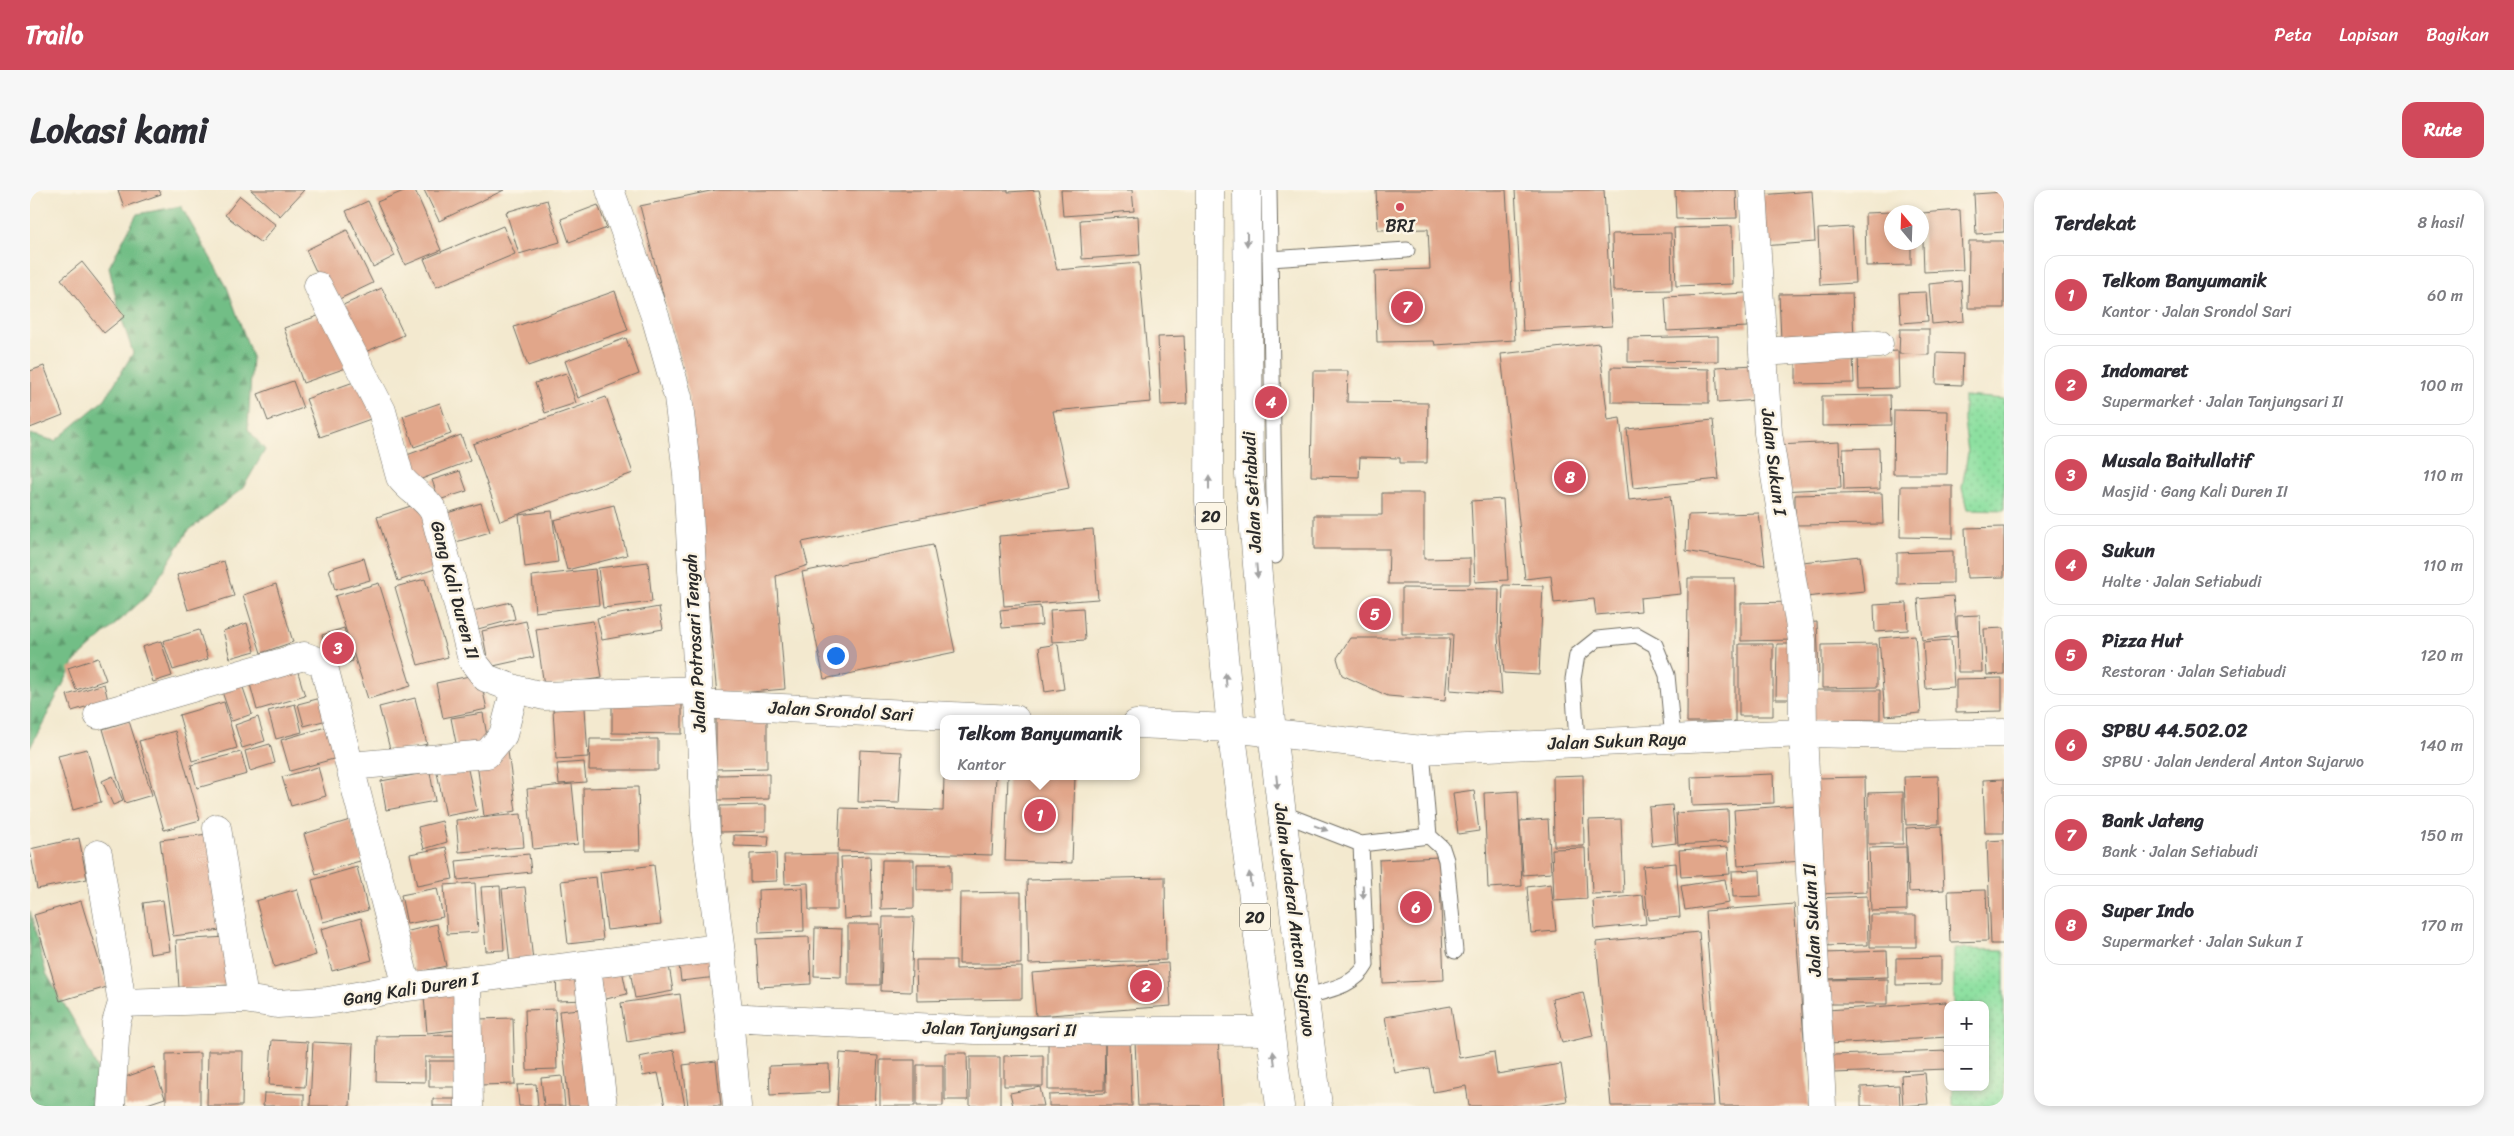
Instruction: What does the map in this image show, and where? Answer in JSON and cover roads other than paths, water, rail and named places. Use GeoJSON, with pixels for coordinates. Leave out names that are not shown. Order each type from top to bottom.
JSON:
{"type":"FeatureCollection","features":[{"type":"Feature","properties":{"kind":"main road","name":"Jalan Potrosari Tengah"},"geometry":{"type":"LineString","coordinates":[[610,190],[656,319],[678,397],[687,474],[697,697],[706,834],[729,1017],[737,1106]]}},
{"type":"Feature","properties":{"kind":"main road","name":"20"},"geometry":{"type":"LineString","coordinates":[[1210,190],[1209,501],[1231,728],[1280,1106]]}},
{"type":"Feature","properties":{"kind":"main road","name":"Jalan Setiabudi"},"geometry":{"type":"LineString","coordinates":[[1247,190],[1249,475],[1272,733]]}},
{"type":"Feature","properties":{"kind":"main road","name":"Jalan Sukun I"},"geometry":{"type":"LineString","coordinates":[[1753,190],[1768,433],[1790,574],[1801,629],[1803,733]]}},
{"type":"Feature","properties":{"kind":"main road","name":"Gang Kali Duren II"},"geometry":{"type":"LineString","coordinates":[[318,286],[382,411],[400,477],[425,499],[434,512],[472,660],[486,678],[515,689],[544,696],[697,697]]}},
{"type":"Feature","properties":{"kind":"main road"},"geometry":{"type":"LineString","coordinates":[[1763,352],[1879,344]]}},
{"type":"Feature","properties":{"kind":"main road"},"geometry":{"type":"LineString","coordinates":[[98,715],[304,656],[322,663],[407,987]]}},
{"type":"Feature","properties":{"kind":"main road"},"geometry":{"type":"LineString","coordinates":[[350,766],[487,754],[503,735],[515,689]]}},
{"type":"Feature","properties":{"kind":"main road","name":"Jalan Srondol Sari"},"geometry":{"type":"LineString","coordinates":[[697,697],[957,715]]}},
{"type":"Feature","properties":{"kind":"main road"},"geometry":{"type":"LineString","coordinates":[[1140,724],[1231,728]]}},
{"type":"Feature","properties":{"kind":"main road","name":"Jalan Sukun Raya"},"geometry":{"type":"LineString","coordinates":[[1231,728],[1422,750],[1803,733],[1908,735],[2004,733]]}},
{"type":"Feature","properties":{"kind":"main road","name":"Jalan Jenderal Anton Sujarwo"},"geometry":{"type":"LineString","coordinates":[[1272,733],[1318,1106]]}},
{"type":"Feature","properties":{"kind":"main road","name":"Jalan Sukun II"},"geometry":{"type":"LineString","coordinates":[[1803,733],[1822,1106]]}},
{"type":"Feature","properties":{"kind":"main road"},"geometry":{"type":"LineString","coordinates":[[217,828],[244,998]]}},
{"type":"Feature","properties":{"kind":"main road"},"geometry":{"type":"LineString","coordinates":[[98,854],[119,1013],[111,1106]]}},
{"type":"Feature","properties":{"kind":"main road","name":"Gang Kali Duren I"},"geometry":{"type":"LineString","coordinates":[[119,1013],[244,998],[277,1004],[328,1001],[407,987],[720,948]]}},
{"type":"Feature","properties":{"kind":"main road"},"geometry":{"type":"LineString","coordinates":[[587,965],[602,1106]]}},
{"type":"Feature","properties":{"kind":"main road"},"geometry":{"type":"LineString","coordinates":[[467,980],[469,1106]]}},
{"type":"Feature","properties":{"kind":"main road","name":"Jalan Tanjungsari II"},"geometry":{"type":"LineString","coordinates":[[729,1017],[975,1030],[1270,1031]]}},
{"type":"Feature","properties":{"kind":"lane"},"geometry":{"type":"LineString","coordinates":[[1269,190],[1276,556]]}},
{"type":"Feature","properties":{"kind":"lane"},"geometry":{"type":"LineString","coordinates":[[1270,259],[1408,250]]}},
{"type":"Feature","properties":{"kind":"lane"},"geometry":{"type":"LineString","coordinates":[[1577,743],[1573,679],[1577,655],[1597,639],[1637,635],[1655,645],[1667,675],[1673,739]]}},
{"type":"Feature","properties":{"kind":"lane"},"geometry":{"type":"LineString","coordinates":[[1422,750],[1429,836],[1442,848],[1446,860],[1455,952]]}},
{"type":"Feature","properties":{"kind":"lane"},"geometry":{"type":"LineString","coordinates":[[1281,812],[1361,844],[1429,836]]}},
{"type":"Feature","properties":{"kind":"lane"},"geometry":{"type":"LineString","coordinates":[[1304,997],[1353,981],[1360,975],[1366,965],[1361,844]]}},
{"type":"Feature","properties":{"kind":"place","name":"BRI"},"geometry":{"type":"Point","coordinates":[1400,207]}},
{"type":"Feature","properties":{"kind":"place","name":"Bank Jateng"},"geometry":{"type":"Point","coordinates":[1407,307]}},
{"type":"Feature","properties":{"kind":"place","name":"Sukun"},"geometry":{"type":"Point","coordinates":[1271,402]}},
{"type":"Feature","properties":{"kind":"place","name":"Super Indo"},"geometry":{"type":"Point","coordinates":[1570,477]}},
{"type":"Feature","properties":{"kind":"place","name":"Pizza Hut"},"geometry":{"type":"Point","coordinates":[1375,614]}},
{"type":"Feature","properties":{"kind":"place","name":"Musala Baitullatif"},"geometry":{"type":"Point","coordinates":[338,648]}},
{"type":"Feature","properties":{"kind":"place","name":"Telkom Banyumanik"},"geometry":{"type":"Point","coordinates":[1040,815]}},
{"type":"Feature","properties":{"kind":"place","name":"SPBU 44.502.02"},"geometry":{"type":"Point","coordinates":[1416,907]}},
{"type":"Feature","properties":{"kind":"place","name":"Indomaret"},"geometry":{"type":"Point","coordinates":[1146,986]}}]}
